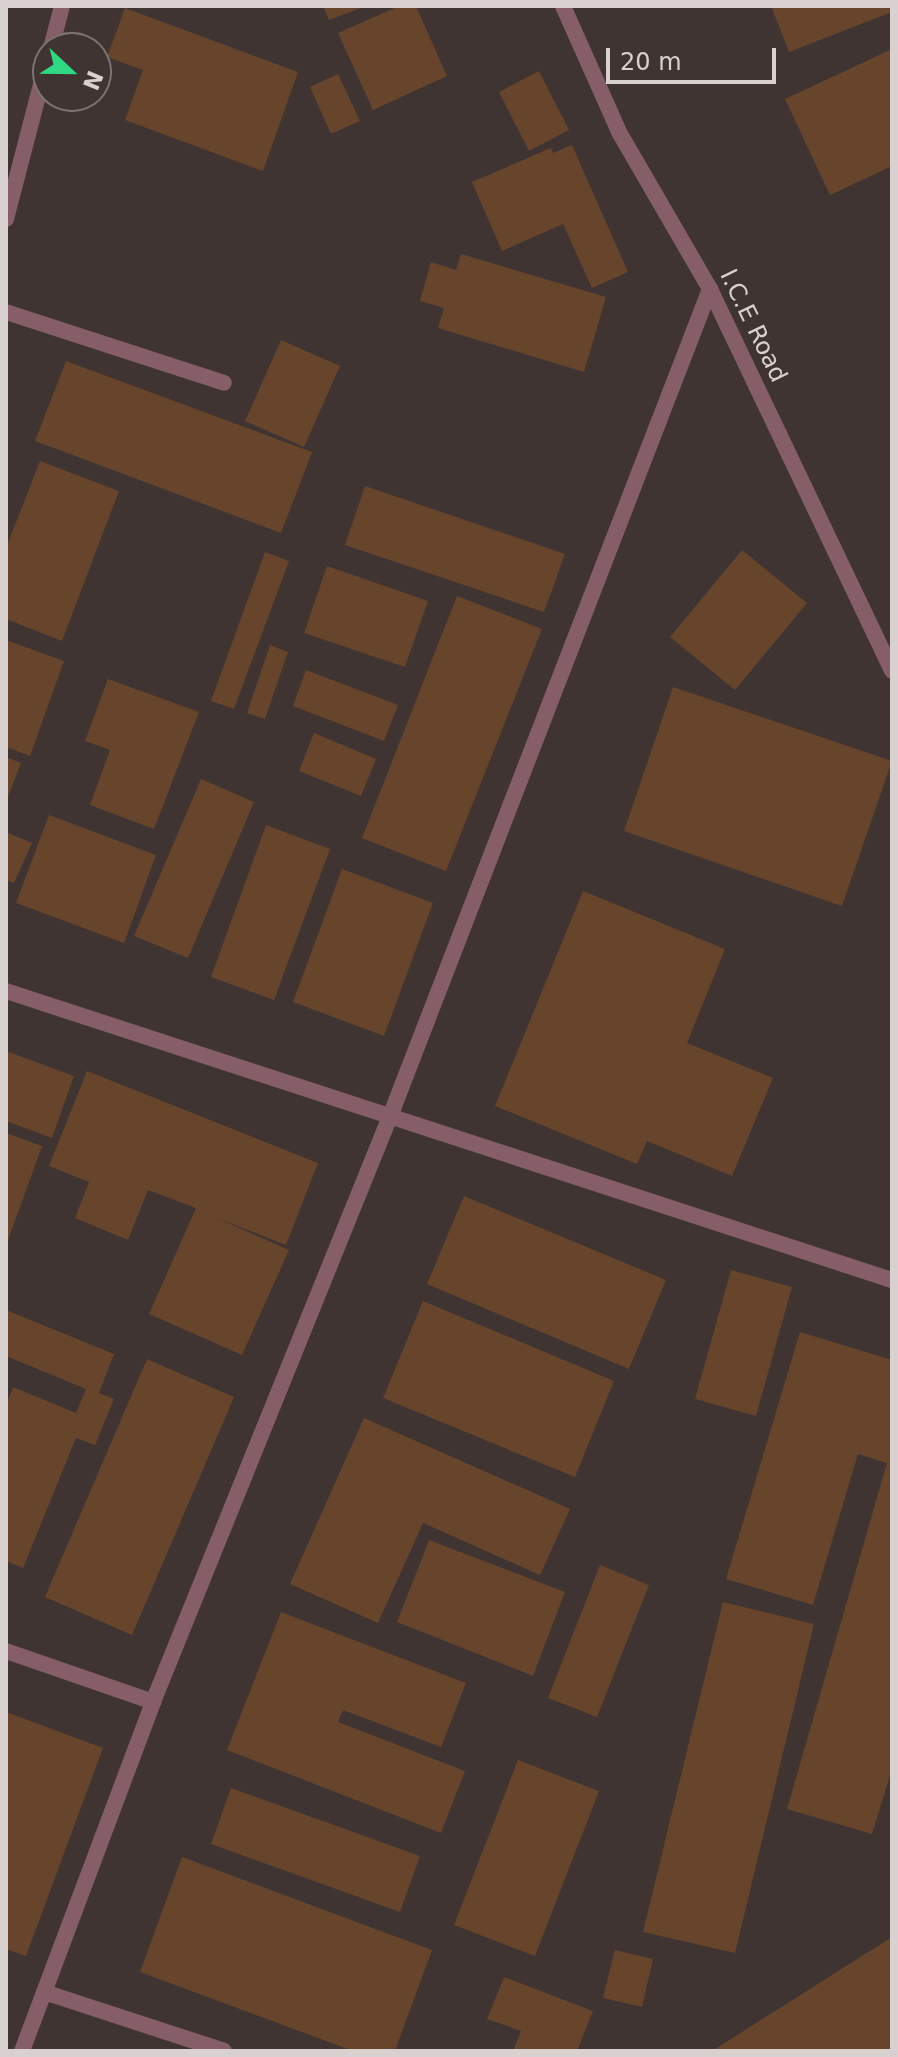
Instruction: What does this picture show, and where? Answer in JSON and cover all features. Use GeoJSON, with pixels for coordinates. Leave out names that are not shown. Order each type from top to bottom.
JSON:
{"type":"FeatureCollection","features":[{"type":"Feature","properties":{"kind":"street"},"geometry":{"type":"LineString","coordinates":[[55,32],[62,6]]}},
{"type":"Feature","properties":{"kind":"street","name":"I.C.E Road"},"geometry":{"type":"LineString","coordinates":[[563,6],[619,132],[710,289],[892,671]]}},
{"type":"Feature","properties":{"kind":"street"},"geometry":{"type":"LineString","coordinates":[[6,219],[34,112]]}},
{"type":"Feature","properties":{"kind":"street"},"geometry":{"type":"LineString","coordinates":[[22,2051],[153,1702],[391,1114],[710,289]]}},
{"type":"Feature","properties":{"kind":"street"},"geometry":{"type":"LineString","coordinates":[[6,312],[224,383]]}},
{"type":"Feature","properties":{"kind":"street"},"geometry":{"type":"LineString","coordinates":[[6,991],[391,1114],[892,1280]]}},
{"type":"Feature","properties":{"kind":"street"},"geometry":{"type":"LineString","coordinates":[[6,1651],[153,1702]]}},
{"type":"Feature","properties":{"kind":"street"},"geometry":{"type":"LineString","coordinates":[[44,1992],[224,2051]]}},
{"type":"Feature","properties":{"kind":"building"},"geometry":{"type":"Polygon","coordinates":[[[323,6],[366,6],[329,20],[323,6]]]}},
{"type":"Feature","properties":{"kind":"building"},"geometry":{"type":"Polygon","coordinates":[[[399,6],[416,6],[447,76],[373,110],[338,33],[399,6]]]}},
{"type":"Feature","properties":{"kind":"building"},"geometry":{"type":"Polygon","coordinates":[[[771,6],[892,6],[892,12],[789,52],[771,6]]]}},
{"type":"Feature","properties":{"kind":"building"},"geometry":{"type":"Polygon","coordinates":[[[125,8],[298,72],[263,171],[125,120],[143,70],[112,59],[112,43],[125,8]]]}},
{"type":"Feature","properties":{"kind":"building"},"geometry":{"type":"Polygon","coordinates":[[[892,49],[892,166],[830,195],[785,99],[892,49]]]}},
{"type":"Feature","properties":{"kind":"building"},"geometry":{"type":"Polygon","coordinates":[[[539,71],[569,130],[529,151],[499,92],[539,71]]]}},
{"type":"Feature","properties":{"kind":"building"},"geometry":{"type":"Polygon","coordinates":[[[338,74],[360,121],[331,134],[310,87],[338,74]]]}},
{"type":"Feature","properties":{"kind":"building"},"geometry":{"type":"Polygon","coordinates":[[[572,145],[628,272],[592,288],[563,224],[502,251],[472,182],[551,148],[553,153],[572,145]]]}},
{"type":"Feature","properties":{"kind":"building"},"geometry":{"type":"Polygon","coordinates":[[[461,254],[606,297],[584,372],[438,328],[444,308],[420,301],[431,262],[456,270],[461,254]]]}},
{"type":"Feature","properties":{"kind":"building"},"geometry":{"type":"Polygon","coordinates":[[[281,340],[340,366],[304,447],[245,421],[281,340]]]}},
{"type":"Feature","properties":{"kind":"building"},"geometry":{"type":"Polygon","coordinates":[[[66,361],[312,452],[281,533],[35,441],[66,361]]]}},
{"type":"Feature","properties":{"kind":"building"},"geometry":{"type":"Polygon","coordinates":[[[40,461],[119,491],[62,641],[6,619],[6,548],[40,461]]]}},
{"type":"Feature","properties":{"kind":"building"},"geometry":{"type":"Polygon","coordinates":[[[365,486],[565,554],[544,612],[345,545],[365,486]]]}},
{"type":"Feature","properties":{"kind":"building"},"geometry":{"type":"Polygon","coordinates":[[[742,550],[807,603],[735,690],[670,637],[742,550]]]}},
{"type":"Feature","properties":{"kind":"building"},"geometry":{"type":"Polygon","coordinates":[[[265,552],[289,561],[234,709],[211,701],[265,552]]]}},
{"type":"Feature","properties":{"kind":"building"},"geometry":{"type":"Polygon","coordinates":[[[327,566],[428,601],[405,667],[304,633],[327,566]]]}},
{"type":"Feature","properties":{"kind":"building"},"geometry":{"type":"Polygon","coordinates":[[[457,596],[542,629],[446,871],[362,838],[457,596]]]}},
{"type":"Feature","properties":{"kind":"building"},"geometry":{"type":"Polygon","coordinates":[[[6,640],[64,661],[30,756],[6,747],[6,640]]]}},
{"type":"Feature","properties":{"kind":"building"},"geometry":{"type":"Polygon","coordinates":[[[270,645],[288,652],[265,719],[247,713],[270,645]]]}},
{"type":"Feature","properties":{"kind":"building"},"geometry":{"type":"Polygon","coordinates":[[[306,670],[398,705],[384,741],[293,706],[306,670]]]}},
{"type":"Feature","properties":{"kind":"building"},"geometry":{"type":"Polygon","coordinates":[[[108,679],[199,712],[154,829],[90,805],[110,750],[85,741],[108,679]]]}},
{"type":"Feature","properties":{"kind":"building"},"geometry":{"type":"Polygon","coordinates":[[[673,687],[892,761],[842,906],[624,831],[673,687]]]}},
{"type":"Feature","properties":{"kind":"building"},"geometry":{"type":"Polygon","coordinates":[[[314,733],[376,759],[361,796],[299,771],[314,733]]]}},
{"type":"Feature","properties":{"kind":"building"},"geometry":{"type":"Polygon","coordinates":[[[6,757],[21,763],[6,802],[6,757]]]}},
{"type":"Feature","properties":{"kind":"building"},"geometry":{"type":"Polygon","coordinates":[[[201,779],[254,802],[188,958],[134,936],[201,779]]]}},
{"type":"Feature","properties":{"kind":"building"},"geometry":{"type":"Polygon","coordinates":[[[49,815],[156,855],[124,943],[16,903],[49,815]]]}},
{"type":"Feature","properties":{"kind":"building"},"geometry":{"type":"Polygon","coordinates":[[[266,825],[330,849],[274,1000],[211,977],[266,825]]]}},
{"type":"Feature","properties":{"kind":"building"},"geometry":{"type":"Polygon","coordinates":[[[6,832],[32,843],[14,883],[6,880],[6,832]]]}},
{"type":"Feature","properties":{"kind":"building"},"geometry":{"type":"Polygon","coordinates":[[[342,869],[433,903],[384,1036],[293,1002],[342,869]]]}},
{"type":"Feature","properties":{"kind":"building"},"geometry":{"type":"Polygon","coordinates":[[[583,891],[725,949],[687,1043],[773,1078],[732,1176],[647,1141],[637,1164],[495,1106],[583,891]]]}},
{"type":"Feature","properties":{"kind":"building"},"geometry":{"type":"Polygon","coordinates":[[[6,1051],[74,1076],[52,1138],[6,1121],[6,1051]]]}},
{"type":"Feature","properties":{"kind":"building"},"geometry":{"type":"Polygon","coordinates":[[[87,1071],[318,1163],[286,1245],[217,1218],[289,1250],[242,1355],[149,1314],[196,1208],[148,1190],[128,1240],[75,1218],[89,1182],[49,1166],[87,1071]]]}},
{"type":"Feature","properties":{"kind":"building"},"geometry":{"type":"Polygon","coordinates":[[[6,1133],[42,1146],[6,1246],[6,1133]]]}},
{"type":"Feature","properties":{"kind":"building"},"geometry":{"type":"Polygon","coordinates":[[[464,1196],[666,1280],[629,1369],[427,1284],[464,1196]]]}},
{"type":"Feature","properties":{"kind":"building"},"geometry":{"type":"Polygon","coordinates":[[[731,1270],[792,1287],[756,1416],[695,1399],[731,1270]]]}},
{"type":"Feature","properties":{"kind":"building"},"geometry":{"type":"Polygon","coordinates":[[[423,1301],[614,1381],[575,1477],[383,1398],[423,1301]]]}},
{"type":"Feature","properties":{"kind":"building"},"geometry":{"type":"Polygon","coordinates":[[[6,1310],[114,1354],[99,1393],[114,1399],[95,1445],[76,1438],[23,1568],[6,1561],[6,1405],[13,1387],[76,1413],[86,1389],[6,1356],[6,1310]]]}},
{"type":"Feature","properties":{"kind":"building"},"geometry":{"type":"Polygon","coordinates":[[[800,1332],[892,1360],[892,1769],[872,1834],[787,1809],[887,1463],[858,1454],[813,1605],[726,1579],[800,1332]]]}},
{"type":"Feature","properties":{"kind":"building"},"geometry":{"type":"Polygon","coordinates":[[[147,1359],[234,1397],[132,1635],[45,1597],[147,1359]]]}},
{"type":"Feature","properties":{"kind":"building"},"geometry":{"type":"Polygon","coordinates":[[[364,1418],[570,1509],[540,1575],[423,1523],[378,1623],[290,1584],[364,1418]]]}},
{"type":"Feature","properties":{"kind":"building"},"geometry":{"type":"Polygon","coordinates":[[[429,1540],[565,1592],[533,1676],[397,1622],[429,1540]]]}},
{"type":"Feature","properties":{"kind":"building"},"geometry":{"type":"Polygon","coordinates":[[[600,1565],[649,1585],[597,1717],[548,1698],[600,1565]]]}},
{"type":"Feature","properties":{"kind":"building"},"geometry":{"type":"Polygon","coordinates":[[[723,1602],[814,1624],[735,1953],[643,1932],[723,1602]]]}},
{"type":"Feature","properties":{"kind":"building"},"geometry":{"type":"Polygon","coordinates":[[[281,1612],[466,1683],[441,1747],[343,1710],[338,1722],[465,1771],[441,1833],[227,1750],[281,1612]]]}},
{"type":"Feature","properties":{"kind":"building"},"geometry":{"type":"Polygon","coordinates":[[[6,1712],[103,1748],[26,1956],[6,1949],[6,1712]]]}},
{"type":"Feature","properties":{"kind":"building"},"geometry":{"type":"Polygon","coordinates":[[[518,1760],[599,1791],[535,1956],[454,1925],[518,1760]]]}},
{"type":"Feature","properties":{"kind":"building"},"geometry":{"type":"Polygon","coordinates":[[[231,1788],[420,1856],[400,1912],[211,1844],[231,1788]]]}},
{"type":"Feature","properties":{"kind":"building"},"geometry":{"type":"Polygon","coordinates":[[[182,1857],[432,1950],[395,2051],[353,2051],[140,1972],[182,1857]]]}},
{"type":"Feature","properties":{"kind":"building"},"geometry":{"type":"Polygon","coordinates":[[[892,1937],[892,2051],[712,2051],[892,1937]]]}},
{"type":"Feature","properties":{"kind":"building"},"geometry":{"type":"Polygon","coordinates":[[[615,1950],[653,1959],[642,2007],[603,1998],[615,1950]]]}},
{"type":"Feature","properties":{"kind":"building"},"geometry":{"type":"Polygon","coordinates":[[[504,1977],[593,2011],[577,2051],[513,2051],[521,2031],[487,2019],[504,1977]]]}}]}
